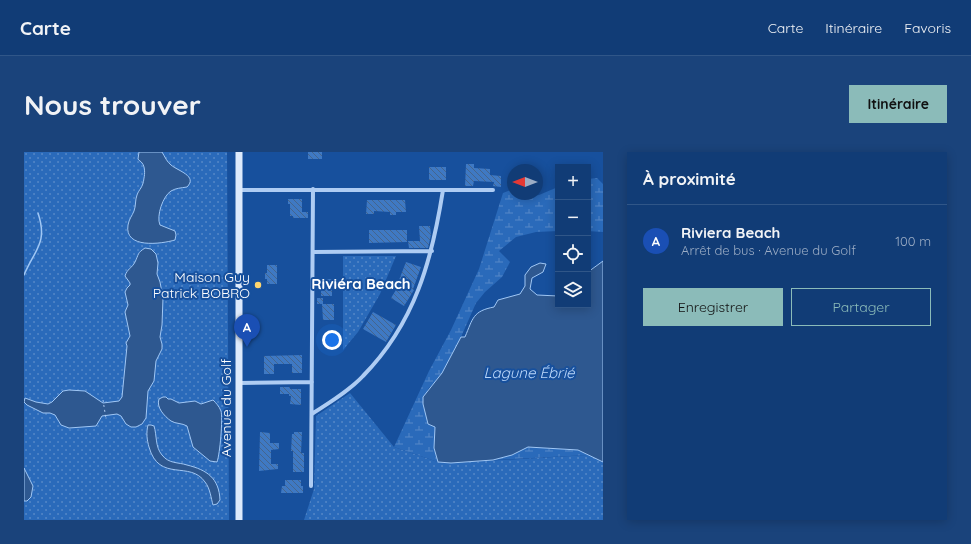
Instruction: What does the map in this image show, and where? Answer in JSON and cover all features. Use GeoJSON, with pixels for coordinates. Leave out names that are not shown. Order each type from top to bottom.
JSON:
{"type":"FeatureCollection","features":[{"type":"Feature","properties":{"kind":"main road","name":"Avenue du Golf"},"geometry":{"type":"LineString","coordinates":[[239,152],[239,520]]}},
{"type":"Feature","properties":{"kind":"street"},"geometry":{"type":"LineString","coordinates":[[311,486],[313,189]]}},
{"type":"Feature","properties":{"kind":"street"},"geometry":{"type":"LineString","coordinates":[[239,190],[493,190]]}},
{"type":"Feature","properties":{"kind":"street"},"geometry":{"type":"LineString","coordinates":[[312,414],[345,392],[363,377],[393,340],[416,297],[432,251],[444,190]]}},
{"type":"Feature","properties":{"kind":"street"},"geometry":{"type":"LineString","coordinates":[[313,252],[432,251]]}},
{"type":"Feature","properties":{"kind":"street"},"geometry":{"type":"LineString","coordinates":[[239,383],[312,382]]}},
{"type":"Feature","properties":{"kind":"path"},"geometry":{"type":"LineString","coordinates":[[103,400],[106,419]]}},
{"type":"Feature","properties":{"kind":"green space"},"geometry":{"type":"Polygon","coordinates":[[[24,152],[227,152],[229,520],[24,520],[24,152]]]}},
{"type":"Feature","properties":{"kind":"green space"},"geometry":{"type":"Polygon","coordinates":[[[597,178],[603,184],[603,232],[591,231],[591,179],[597,178]]]}},
{"type":"Feature","properties":{"kind":"green space"},"geometry":{"type":"Polygon","coordinates":[[[555,188],[555,231],[536,232],[516,237],[499,251],[510,262],[502,277],[485,292],[476,303],[461,337],[442,373],[428,389],[423,404],[428,424],[435,427],[434,448],[438,462],[394,447],[479,269],[503,193],[507,191],[507,200],[543,200],[543,193],[555,188]]]}},
{"type":"Feature","properties":{"kind":"green space"},"geometry":{"type":"Polygon","coordinates":[[[343,256],[396,256],[380,294],[358,332],[343,350],[343,256]]]}},
{"type":"Feature","properties":{"kind":"green space"},"geometry":{"type":"Polygon","coordinates":[[[350,393],[394,447],[438,462],[451,463],[588,455],[603,462],[603,520],[304,520],[314,489],[316,416],[350,393]]]}},
{"type":"Feature","properties":{"kind":"green space"},"geometry":{"type":"Polygon","coordinates":[[[528,447],[578,450],[588,455],[493,460],[512,455],[528,447]]]}},
{"type":"Feature","properties":{"kind":"water"},"geometry":{"type":"Polygon","coordinates":[[[139,152],[162,152],[170,164],[189,177],[190,183],[187,187],[175,189],[165,197],[160,212],[160,225],[175,231],[175,240],[161,243],[145,243],[137,241],[128,233],[128,223],[134,211],[136,197],[143,184],[144,166],[138,159],[139,152]]]}},
{"type":"Feature","properties":{"kind":"water"},"geometry":{"type":"Polygon","coordinates":[[[145,248],[151,249],[156,254],[158,263],[157,274],[163,298],[160,337],[162,349],[156,361],[154,381],[148,391],[146,418],[142,424],[136,427],[131,427],[126,424],[121,416],[117,414],[102,416],[96,426],[69,428],[61,425],[55,415],[43,413],[27,405],[24,402],[25,398],[48,404],[63,391],[69,390],[85,391],[103,403],[119,401],[122,397],[127,346],[126,343],[130,336],[125,312],[128,305],[125,292],[130,283],[125,276],[134,264],[139,253],[145,248]]]}},
{"type":"Feature","properties":{"kind":"water","name":"Lagune Ébrié"},"geometry":{"type":"Polygon","coordinates":[[[603,261],[603,462],[578,450],[528,447],[512,455],[493,460],[451,463],[438,462],[434,448],[435,427],[428,424],[423,404],[423,397],[442,373],[461,337],[465,337],[475,316],[482,311],[494,307],[498,300],[520,294],[525,286],[525,275],[531,267],[540,263],[546,264],[543,272],[532,278],[530,289],[537,295],[555,296],[555,308],[591,308],[591,270],[603,261]]]}},
{"type":"Feature","properties":{"kind":"water"},"geometry":{"type":"Polygon","coordinates":[[[163,397],[179,403],[195,401],[201,404],[213,400],[216,403],[221,411],[222,421],[217,462],[210,461],[193,447],[187,426],[171,421],[163,414],[158,402],[159,399],[163,397]]]}},
{"type":"Feature","properties":{"kind":"water"},"geometry":{"type":"Polygon","coordinates":[[[148,425],[154,426],[158,448],[165,458],[200,469],[211,476],[219,492],[220,500],[217,504],[213,505],[208,487],[199,476],[191,472],[167,468],[160,465],[154,458],[149,447],[147,436],[148,425]]]}},
{"type":"Feature","properties":{"kind":"water"},"geometry":{"type":"Polygon","coordinates":[[[24,468],[33,486],[31,497],[27,501],[24,501],[24,468]]]}},
{"type":"Feature","properties":{"kind":"building"},"geometry":{"type":"Polygon","coordinates":[[[308,152],[322,152],[322,159],[308,159],[308,152]]]}},
{"type":"Feature","properties":{"kind":"building"},"geometry":{"type":"Polygon","coordinates":[[[466,164],[474,164],[474,168],[490,169],[490,175],[501,176],[501,187],[493,186],[494,182],[474,181],[473,186],[465,186],[466,164]]]}},
{"type":"Feature","properties":{"kind":"building"},"geometry":{"type":"Polygon","coordinates":[[[429,167],[446,167],[446,180],[429,180],[429,167]]]}},
{"type":"Feature","properties":{"kind":"building"},"geometry":{"type":"Polygon","coordinates":[[[288,199],[302,199],[302,212],[308,212],[308,218],[293,218],[293,216],[290,216],[290,204],[288,204],[288,199]]]}},
{"type":"Feature","properties":{"kind":"building"},"geometry":{"type":"Polygon","coordinates":[[[367,200],[405,200],[406,212],[396,212],[396,215],[390,215],[390,212],[374,211],[374,214],[366,214],[367,200]]]}},
{"type":"Feature","properties":{"kind":"building"},"geometry":{"type":"Polygon","coordinates":[[[419,226],[430,226],[431,235],[428,248],[409,248],[408,241],[420,241],[419,226]]]}},
{"type":"Feature","properties":{"kind":"building"},"geometry":{"type":"Polygon","coordinates":[[[369,230],[407,230],[407,242],[369,243],[369,230]]]}},
{"type":"Feature","properties":{"kind":"building"},"geometry":{"type":"Polygon","coordinates":[[[406,262],[421,267],[413,289],[414,290],[404,306],[391,298],[402,280],[399,280],[406,262]]]}},
{"type":"Feature","properties":{"kind":"building"},"geometry":{"type":"Polygon","coordinates":[[[267,265],[277,265],[277,284],[267,284],[265,273],[267,273],[267,265]]]}},
{"type":"Feature","properties":{"kind":"building"},"geometry":{"type":"Polygon","coordinates":[[[321,279],[332,279],[332,296],[321,296],[321,279]]]}},
{"type":"Feature","properties":{"kind":"building"},"geometry":{"type":"Polygon","coordinates":[[[317,298],[323,298],[323,304],[317,304],[317,298]]]}},
{"type":"Feature","properties":{"kind":"building"},"geometry":{"type":"Polygon","coordinates":[[[322,304],[334,304],[334,320],[323,320],[322,304]]]}},
{"type":"Feature","properties":{"kind":"building"},"geometry":{"type":"Polygon","coordinates":[[[373,312],[396,325],[386,342],[363,329],[373,312]]]}},
{"type":"Feature","properties":{"kind":"building"},"geometry":{"type":"Polygon","coordinates":[[[302,355],[302,373],[292,373],[292,364],[274,364],[274,374],[264,374],[264,356],[302,355]]]}},
{"type":"Feature","properties":{"kind":"building"},"geometry":{"type":"Polygon","coordinates":[[[280,387],[301,389],[301,405],[290,404],[291,396],[289,396],[289,394],[280,394],[280,387]]]}},
{"type":"Feature","properties":{"kind":"building"},"geometry":{"type":"Polygon","coordinates":[[[260,432],[270,433],[270,443],[279,443],[279,449],[271,450],[271,464],[278,464],[278,469],[259,471],[260,432]]]}},
{"type":"Feature","properties":{"kind":"building"},"geometry":{"type":"Polygon","coordinates":[[[294,432],[302,432],[301,453],[304,453],[304,472],[293,472],[293,451],[291,451],[292,434],[294,434],[294,432]]]}},
{"type":"Feature","properties":{"kind":"building"},"geometry":{"type":"Polygon","coordinates":[[[285,480],[301,480],[303,493],[281,493],[282,486],[285,486],[285,480]]]}},
{"type":"Feature","properties":{"kind":"waterway"},"geometry":{"type":"LineString","coordinates":[[24,275],[41,239],[41,223],[38,213]]}},
{"type":"Feature","properties":{"kind":"place","name":"Maison Guy Patrick BOBRO"},"geometry":{"type":"Point","coordinates":[258,285]}},
{"type":"Feature","properties":{"kind":"place","name":"Riviera Beach"},"geometry":{"type":"Point","coordinates":[247,347]}},
{"type":"Feature","properties":{"kind":"district","name":"Riviéra Beach"},"geometry":{"type":"Point","coordinates":[361,284]}}]}
